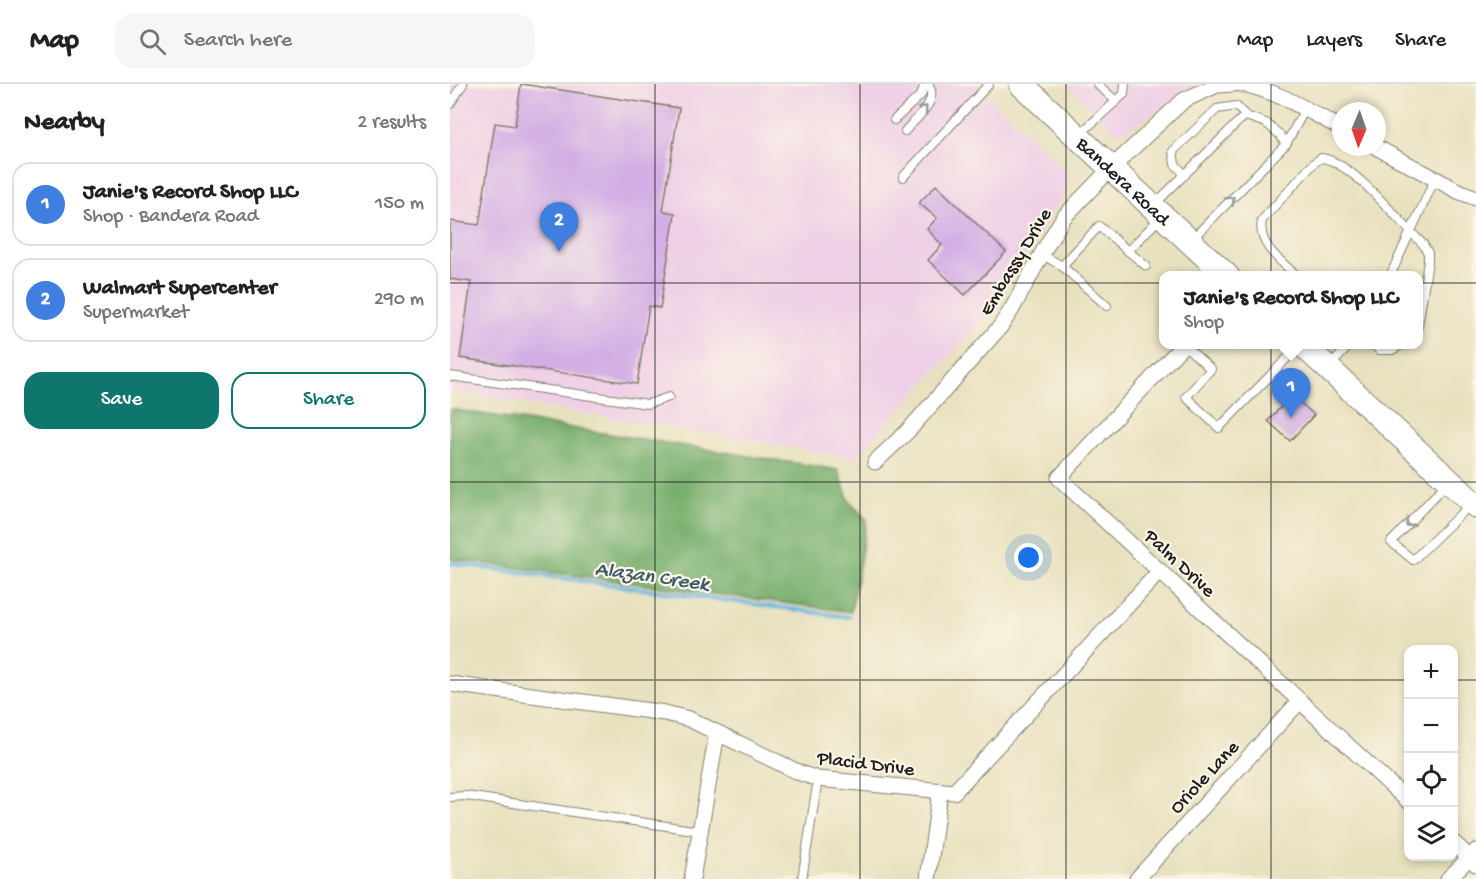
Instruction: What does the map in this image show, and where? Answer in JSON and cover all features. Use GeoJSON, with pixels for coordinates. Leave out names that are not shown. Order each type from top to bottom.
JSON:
{"type":"FeatureCollection","features":[{"type":"Feature","properties":{"kind":"main road","name":"Bandera Road"},"geometry":{"type":"LineString","coordinates":[[1021,84],[1222,271]]}},
{"type":"Feature","properties":{"kind":"main road"},"geometry":{"type":"LineString","coordinates":[[1306,349],[1474,504]]}},
{"type":"Feature","properties":{"kind":"street","name":"Embassy Drive"},"geometry":{"type":"LineString","coordinates":[[875,462],[909,431],[1000,327],[1063,218],[1111,168],[1184,100],[1204,89],[1217,85],[1234,84]]}},
{"type":"Feature","properties":{"kind":"street"},"geometry":{"type":"LineString","coordinates":[[1240,84],[1259,87],[1280,95],[1332,123]]}},
{"type":"Feature","properties":{"kind":"street"},"geometry":{"type":"LineString","coordinates":[[1386,152],[1476,198]]}},
{"type":"Feature","properties":{"kind":"street","name":"Palm Drive"},"geometry":{"type":"LineString","coordinates":[[1180,349],[1059,477],[1404,797]]}},
{"type":"Feature","properties":{"kind":"street","name":"Placid Drive"},"geometry":{"type":"LineString","coordinates":[[450,684],[665,713],[689,719],[800,774],[818,779],[954,792],[1160,571]]}},
{"type":"Feature","properties":{"kind":"street","name":"Oriole Lane"},"geometry":{"type":"LineString","coordinates":[[1137,879],[1300,701]]}},
{"type":"Feature","properties":{"kind":"street"},"geometry":{"type":"LineString","coordinates":[[692,879],[717,733]]}},
{"type":"Feature","properties":{"kind":"street"},"geometry":{"type":"LineString","coordinates":[[928,879],[940,792]]}},
{"type":"Feature","properties":{"kind":"street"},"geometry":{"type":"LineString","coordinates":[[1448,879],[1474,857],[1458,846]]}},
{"type":"Feature","properties":{"kind":"lane"},"geometry":{"type":"LineString","coordinates":[[450,104],[463,84]]}},
{"type":"Feature","properties":{"kind":"lane"},"geometry":{"type":"LineString","coordinates":[[894,120],[921,95],[927,84]]}},
{"type":"Feature","properties":{"kind":"lane"},"geometry":{"type":"LineString","coordinates":[[905,131],[931,102],[933,94],[927,84]]}},
{"type":"Feature","properties":{"kind":"lane"},"geometry":{"type":"LineString","coordinates":[[903,177],[989,84]]}},
{"type":"Feature","properties":{"kind":"lane"},"geometry":{"type":"LineString","coordinates":[[1097,84],[1116,102]]}},
{"type":"Feature","properties":{"kind":"lane"},"geometry":{"type":"LineString","coordinates":[[1077,136],[1124,94],[1125,84]]}},
{"type":"Feature","properties":{"kind":"lane"},"geometry":{"type":"LineString","coordinates":[[1185,175],[1175,164],[1173,151],[1217,109],[1236,106],[1246,117],[1266,123],[1280,135],[1286,144]]}},
{"type":"Feature","properties":{"kind":"lane"},"geometry":{"type":"LineString","coordinates":[[1190,241],[1286,144],[1305,109]]}},
{"type":"Feature","properties":{"kind":"lane"},"geometry":{"type":"LineString","coordinates":[[1128,251],[1185,175],[1246,117]]}},
{"type":"Feature","properties":{"kind":"lane"},"geometry":{"type":"LineString","coordinates":[[1292,271],[1269,250],[1260,228],[1262,220],[1306,170],[1321,158],[1331,159],[1341,164],[1367,188],[1423,244],[1428,253],[1423,294]]}},
{"type":"Feature","properties":{"kind":"lane"},"geometry":{"type":"LineString","coordinates":[[1392,271],[1435,179]]}},
{"type":"Feature","properties":{"kind":"lane"},"geometry":{"type":"LineString","coordinates":[[1062,266],[1099,225],[1146,266]]}},
{"type":"Feature","properties":{"kind":"lane"},"geometry":{"type":"LineString","coordinates":[[1041,254],[1062,266],[1107,306]]}},
{"type":"Feature","properties":{"kind":"lane"},"geometry":{"type":"LineString","coordinates":[[1188,349],[1211,369],[1186,397],[1219,428],[1297,349]]}},
{"type":"Feature","properties":{"kind":"lane"},"geometry":{"type":"LineString","coordinates":[[1328,369],[1347,349]]}},
{"type":"Feature","properties":{"kind":"lane"},"geometry":{"type":"LineString","coordinates":[[1378,349],[1394,349]]}},
{"type":"Feature","properties":{"kind":"lane"},"geometry":{"type":"LineString","coordinates":[[450,376],[648,404],[669,397]]}},
{"type":"Feature","properties":{"kind":"lane"},"geometry":{"type":"LineString","coordinates":[[1449,481],[1391,542],[1413,560],[1474,504]]}},
{"type":"Feature","properties":{"kind":"lane"},"geometry":{"type":"LineString","coordinates":[[802,879],[818,779]]}},
{"type":"Feature","properties":{"kind":"lane"},"geometry":{"type":"LineString","coordinates":[[450,796],[466,796],[700,831]]}},
{"type":"Feature","properties":{"kind":"shaded area"},"geometry":{"type":"Polygon","coordinates":[[[450,84],[975,84],[1069,173],[1065,191],[993,310],[855,458],[450,391],[450,84]]]}},
{"type":"Feature","properties":{"kind":"shaded area"},"geometry":{"type":"Polygon","coordinates":[[[1065,84],[1198,84],[1126,131],[1117,132],[1065,84]]]}},
{"type":"Feature","properties":{"kind":"green space"},"geometry":{"type":"Polygon","coordinates":[[[450,409],[838,470],[849,501],[867,520],[851,612],[450,559],[450,409]]]}},
{"type":"Feature","properties":{"kind":"building"},"geometry":{"type":"Polygon","coordinates":[[[521,84],[679,108],[663,211],[675,213],[660,308],[649,306],[637,384],[460,358],[471,282],[450,279],[450,221],[479,225],[495,123],[515,126],[521,84]]]}},
{"type":"Feature","properties":{"kind":"building"},"geometry":{"type":"Polygon","coordinates":[[[936,185],[1006,252],[965,295],[928,260],[942,245],[927,229],[937,218],[919,203],[936,185]]]}},
{"type":"Feature","properties":{"kind":"building"},"geometry":{"type":"Polygon","coordinates":[[[1292,395],[1314,415],[1290,441],[1268,421],[1292,395]]]}},
{"type":"Feature","properties":{"kind":"waterway","name":"Alazan Creek"},"geometry":{"type":"LineString","coordinates":[[450,563],[849,617]]}},
{"type":"Feature","properties":{"kind":"place","name":"Walmart Supercenter"},"geometry":{"type":"Point","coordinates":[559,252]}},
{"type":"Feature","properties":{"kind":"place","name":"Janie's Record Shop LLC"},"geometry":{"type":"Point","coordinates":[1291,418]}}]}
